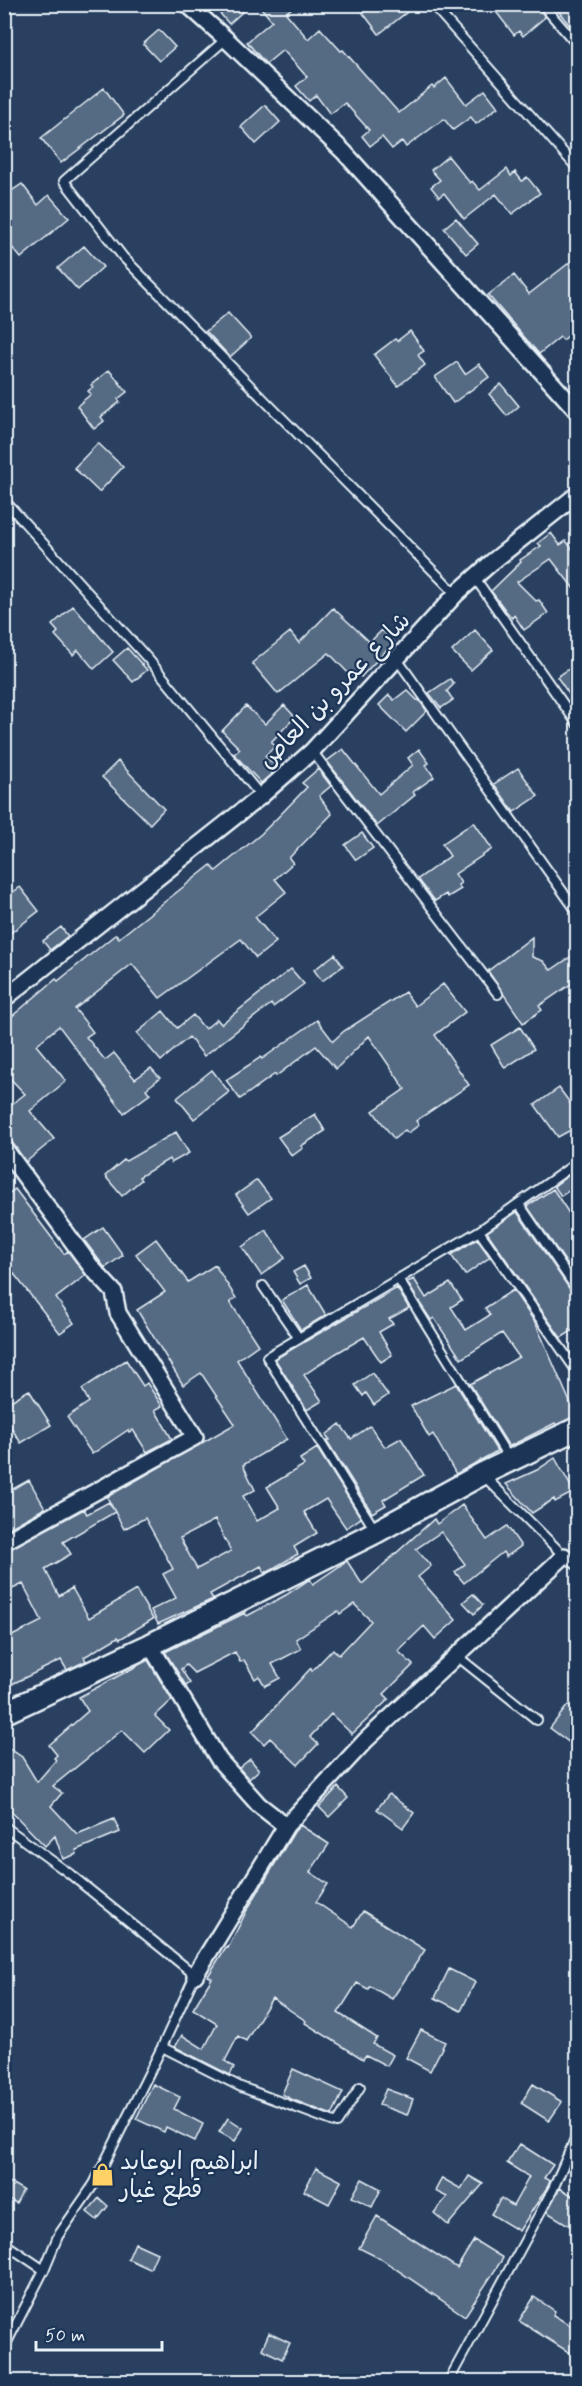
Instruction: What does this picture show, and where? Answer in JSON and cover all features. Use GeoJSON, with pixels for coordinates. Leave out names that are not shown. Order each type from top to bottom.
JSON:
{"type":"FeatureCollection","features":[{"type":"Feature","properties":{"kind":"street"},"geometry":{"type":"LineString","coordinates":[[187,4],[344,152],[578,412]]}},
{"type":"Feature","properties":{"kind":"street","name":"شارع عمرو بن العاص"},"geometry":{"type":"LineString","coordinates":[[4,999],[261,796],[312,751],[456,594],[578,494]]}},
{"type":"Feature","properties":{"kind":"street"},"geometry":{"type":"LineString","coordinates":[[4,1148],[92,1268],[114,1292],[118,1313],[195,1437],[4,1542]]}},
{"type":"Feature","properties":{"kind":"street"},"geometry":{"type":"LineString","coordinates":[[4,1713],[150,1645],[376,1532],[482,1474],[578,1428]]}},
{"type":"Feature","properties":{"kind":"street"},"geometry":{"type":"LineString","coordinates":[[195,1975],[286,1826],[366,1740],[564,1556]]}},
{"type":"Feature","properties":{"kind":"street"},"geometry":{"type":"LineString","coordinates":[[150,1645],[219,1760],[260,1805],[286,1826]]}},
{"type":"Feature","properties":{"kind":"lane"},"geometry":{"type":"LineString","coordinates":[[432,4],[578,169]]}},
{"type":"Feature","properties":{"kind":"lane"},"geometry":{"type":"LineString","coordinates":[[542,4],[578,46]]}},
{"type":"Feature","properties":{"kind":"lane"},"geometry":{"type":"LineString","coordinates":[[226,39],[64,181],[123,257],[456,594]]}},
{"type":"Feature","properties":{"kind":"lane"},"geometry":{"type":"LineString","coordinates":[[4,500],[149,660],[261,796]]}},
{"type":"Feature","properties":{"kind":"lane"},"geometry":{"type":"LineString","coordinates":[[475,578],[578,725]]}},
{"type":"Feature","properties":{"kind":"lane"},"geometry":{"type":"LineString","coordinates":[[397,659],[578,913]]}},
{"type":"Feature","properties":{"kind":"lane"},"geometry":{"type":"LineString","coordinates":[[312,751],[498,994]]}},
{"type":"Feature","properties":{"kind":"lane"},"geometry":{"type":"LineString","coordinates":[[376,1532],[267,1357],[298,1336],[399,1280],[479,1231],[578,1162]]}},
{"type":"Feature","properties":{"kind":"lane"},"geometry":{"type":"LineString","coordinates":[[519,1204],[578,1291]]}},
{"type":"Feature","properties":{"kind":"lane"},"geometry":{"type":"LineString","coordinates":[[479,1231],[578,1373]]}},
{"type":"Feature","properties":{"kind":"lane"},"geometry":{"type":"LineString","coordinates":[[399,1280],[511,1460]]}},
{"type":"Feature","properties":{"kind":"lane"},"geometry":{"type":"LineString","coordinates":[[263,1286],[298,1336]]}},
{"type":"Feature","properties":{"kind":"lane"},"geometry":{"type":"LineString","coordinates":[[482,1474],[564,1556],[578,1566]]}},
{"type":"Feature","properties":{"kind":"lane"},"geometry":{"type":"LineString","coordinates":[[456,1655],[537,1720]]}},
{"type":"Feature","properties":{"kind":"lane"},"geometry":{"type":"LineString","coordinates":[[4,1826],[70,1874],[195,1975],[94,2184],[58,2236],[44,2270],[4,2348]]}},
{"type":"Feature","properties":{"kind":"lane"},"geometry":{"type":"LineString","coordinates":[[162,2047],[241,2087],[337,2123],[360,2087]]}},
{"type":"Feature","properties":{"kind":"lane"},"geometry":{"type":"LineString","coordinates":[[448,2382],[553,2189],[578,2132]]}},
{"type":"Feature","properties":{"kind":"lane"},"geometry":{"type":"LineString","coordinates":[[4,2243],[44,2270]]}},
{"type":"Feature","properties":{"kind":"building"},"geometry":{"type":"Polygon","coordinates":[[[212,4],[251,4],[229,24],[212,4]]]}},
{"type":"Feature","properties":{"kind":"building"},"geometry":{"type":"Polygon","coordinates":[[[258,4],[296,4],[286,13],[308,39],[320,28],[341,51],[343,50],[399,113],[432,86],[434,88],[446,78],[466,104],[485,90],[498,107],[476,124],[471,117],[453,130],[444,119],[406,147],[402,141],[392,149],[382,137],[370,146],[362,136],[369,130],[345,103],[330,114],[316,95],[309,101],[296,86],[307,77],[283,50],[266,64],[247,42],[272,21],[258,4]]]}},
{"type":"Feature","properties":{"kind":"building"},"geometry":{"type":"Polygon","coordinates":[[[374,4],[401,4],[407,12],[379,34],[363,13],[374,4]]]}},
{"type":"Feature","properties":{"kind":"building"},"geometry":{"type":"Polygon","coordinates":[[[490,4],[536,4],[545,17],[523,36],[519,31],[514,35],[490,4]]]}},
{"type":"Feature","properties":{"kind":"building"},"geometry":{"type":"Polygon","coordinates":[[[550,4],[578,4],[578,36],[556,8],[554,9],[550,4]]]}},
{"type":"Feature","properties":{"kind":"building"},"geometry":{"type":"Polygon","coordinates":[[[159,30],[175,47],[159,61],[143,44],[159,30]]]}},
{"type":"Feature","properties":{"kind":"building"},"geometry":{"type":"Polygon","coordinates":[[[104,88],[124,115],[61,163],[41,138],[104,88]]]}},
{"type":"Feature","properties":{"kind":"building"},"geometry":{"type":"Polygon","coordinates":[[[265,105],[280,122],[256,144],[241,127],[265,105]]]}},
{"type":"Feature","properties":{"kind":"building"},"geometry":{"type":"Polygon","coordinates":[[[448,156],[470,183],[472,181],[480,190],[507,169],[511,176],[515,172],[522,181],[527,177],[540,193],[512,214],[496,194],[464,219],[444,193],[439,197],[431,187],[440,180],[431,170],[448,156]]]}},
{"type":"Feature","properties":{"kind":"building"},"geometry":{"type":"Polygon","coordinates":[[[22,184],[38,205],[49,195],[69,218],[21,258],[4,238],[4,196],[22,184]]]}},
{"type":"Feature","properties":{"kind":"building"},"geometry":{"type":"Polygon","coordinates":[[[456,218],[478,244],[466,254],[444,228],[456,218]]]}},
{"type":"Feature","properties":{"kind":"building"},"geometry":{"type":"Polygon","coordinates":[[[84,246],[103,267],[78,290],[58,268],[84,246]]]}},
{"type":"Feature","properties":{"kind":"building"},"geometry":{"type":"Polygon","coordinates":[[[578,256],[578,328],[563,340],[560,337],[539,354],[488,295],[514,275],[529,294],[578,256]]]}},
{"type":"Feature","properties":{"kind":"building"},"geometry":{"type":"Polygon","coordinates":[[[228,313],[251,338],[230,357],[206,331],[228,313]]]}},
{"type":"Feature","properties":{"kind":"building"},"geometry":{"type":"Polygon","coordinates":[[[410,331],[424,351],[418,355],[425,365],[398,386],[374,355],[410,331]]]}},
{"type":"Feature","properties":{"kind":"building"},"geometry":{"type":"Polygon","coordinates":[[[457,362],[465,374],[479,364],[489,377],[453,403],[435,377],[457,362]]]}},
{"type":"Feature","properties":{"kind":"building"},"geometry":{"type":"Polygon","coordinates":[[[109,370],[127,392],[118,399],[120,402],[101,417],[104,421],[94,429],[77,406],[91,394],[88,391],[93,387],[91,385],[109,370]]]}},
{"type":"Feature","properties":{"kind":"building"},"geometry":{"type":"Polygon","coordinates":[[[501,384],[519,406],[507,416],[489,394],[501,384]]]}},
{"type":"Feature","properties":{"kind":"building"},"geometry":{"type":"Polygon","coordinates":[[[98,443],[123,467],[99,492],[74,468],[98,443]]]}},
{"type":"Feature","properties":{"kind":"building"},"geometry":{"type":"Polygon","coordinates":[[[551,533],[560,545],[566,541],[578,556],[578,594],[551,559],[517,582],[536,601],[539,600],[548,613],[524,630],[514,615],[512,618],[491,591],[521,562],[520,560],[541,546],[538,543],[551,533]]]}},
{"type":"Feature","properties":{"kind":"building"},"geometry":{"type":"Polygon","coordinates":[[[73,606],[113,652],[94,669],[78,650],[73,655],[55,635],[58,632],[52,625],[73,606]]]}},
{"type":"Feature","properties":{"kind":"building"},"geometry":{"type":"Polygon","coordinates":[[[333,608],[370,642],[382,630],[394,642],[361,677],[355,672],[351,676],[329,653],[278,694],[252,663],[290,632],[299,643],[333,608]]]}},
{"type":"Feature","properties":{"kind":"building"},"geometry":{"type":"Polygon","coordinates":[[[475,630],[493,650],[471,670],[452,651],[475,630]]]}},
{"type":"Feature","properties":{"kind":"building"},"geometry":{"type":"Polygon","coordinates":[[[127,648],[147,670],[133,682],[113,660],[127,648]]]}},
{"type":"Feature","properties":{"kind":"building"},"geometry":{"type":"Polygon","coordinates":[[[578,663],[578,707],[557,677],[578,663]]]}},
{"type":"Feature","properties":{"kind":"building"},"geometry":{"type":"Polygon","coordinates":[[[450,679],[454,684],[447,691],[453,700],[441,708],[429,693],[450,679]]]}},
{"type":"Feature","properties":{"kind":"building"},"geometry":{"type":"Polygon","coordinates":[[[407,690],[427,711],[406,732],[379,705],[389,695],[394,700],[407,690]]]}},
{"type":"Feature","properties":{"kind":"building"},"geometry":{"type":"Polygon","coordinates":[[[284,705],[295,717],[271,742],[275,746],[265,756],[278,768],[261,783],[234,754],[240,749],[222,731],[246,706],[265,724],[284,705]]]}},
{"type":"Feature","properties":{"kind":"building"},"geometry":{"type":"Polygon","coordinates":[[[343,749],[379,794],[413,765],[408,758],[419,749],[429,763],[426,765],[434,777],[413,792],[415,795],[377,826],[327,761],[343,749]]]}},
{"type":"Feature","properties":{"kind":"building"},"geometry":{"type":"Polygon","coordinates":[[[118,761],[164,809],[150,824],[102,777],[118,761]]]}},
{"type":"Feature","properties":{"kind":"building"},"geometry":{"type":"Polygon","coordinates":[[[518,768],[538,796],[514,812],[494,784],[518,768]]]}},
{"type":"Feature","properties":{"kind":"building"},"geometry":{"type":"Polygon","coordinates":[[[318,769],[331,786],[319,796],[332,814],[289,858],[293,863],[275,879],[286,892],[255,917],[276,942],[256,958],[241,939],[160,998],[132,964],[75,1009],[93,1032],[86,1037],[105,1060],[114,1053],[135,1079],[151,1068],[160,1078],[146,1089],[150,1094],[124,1113],[59,1026],[36,1045],[66,1081],[30,1111],[54,1139],[26,1162],[12,1142],[4,1138],[4,1110],[25,1094],[4,1072],[4,1023],[56,979],[58,981],[116,934],[119,938],[211,865],[216,871],[261,834],[307,787],[302,783],[318,769]]]}},
{"type":"Feature","properties":{"kind":"building"},"geometry":{"type":"Polygon","coordinates":[[[474,822],[492,849],[455,874],[461,883],[458,885],[461,889],[448,897],[446,894],[435,901],[418,879],[450,856],[442,844],[474,822]]]}},
{"type":"Feature","properties":{"kind":"building"},"geometry":{"type":"Polygon","coordinates":[[[362,833],[373,848],[356,860],[345,845],[362,833]]]}},
{"type":"Feature","properties":{"kind":"building"},"geometry":{"type":"Polygon","coordinates":[[[20,887],[39,911],[4,938],[4,899],[20,887]]]}},
{"type":"Feature","properties":{"kind":"building"},"geometry":{"type":"Polygon","coordinates":[[[61,927],[68,936],[50,950],[43,941],[61,927]]]}},
{"type":"Feature","properties":{"kind":"building"},"geometry":{"type":"Polygon","coordinates":[[[532,937],[532,957],[543,961],[551,970],[578,952],[578,979],[539,1006],[542,1010],[523,1023],[488,971],[532,937]]]}},
{"type":"Feature","properties":{"kind":"building"},"geometry":{"type":"Polygon","coordinates":[[[335,954],[343,966],[322,981],[314,970],[335,954]]]}},
{"type":"Feature","properties":{"kind":"building"},"geometry":{"type":"Polygon","coordinates":[[[291,969],[304,984],[273,1007],[271,1004],[204,1056],[189,1037],[161,1061],[137,1033],[163,1011],[177,1028],[193,1015],[205,1029],[217,1019],[221,1024],[291,969]]]}},
{"type":"Feature","properties":{"kind":"building"},"geometry":{"type":"Polygon","coordinates":[[[443,984],[465,1012],[435,1035],[469,1085],[416,1121],[419,1125],[408,1133],[405,1130],[394,1139],[373,1111],[405,1089],[369,1036],[336,1069],[316,1046],[240,1099],[226,1080],[261,1057],[262,1059],[317,1020],[333,1041],[344,1031],[405,992],[415,1006],[443,984]]]}},
{"type":"Feature","properties":{"kind":"building"},"geometry":{"type":"Polygon","coordinates":[[[520,1027],[534,1049],[505,1068],[491,1045],[520,1027]]]}},
{"type":"Feature","properties":{"kind":"building"},"geometry":{"type":"Polygon","coordinates":[[[212,1070],[229,1092],[194,1119],[177,1098],[212,1070]]]}},
{"type":"Feature","properties":{"kind":"building"},"geometry":{"type":"Polygon","coordinates":[[[559,1088],[578,1114],[578,1126],[558,1137],[535,1105],[559,1088]]]}},
{"type":"Feature","properties":{"kind":"building"},"geometry":{"type":"Polygon","coordinates":[[[315,1114],[325,1131],[301,1146],[303,1148],[292,1156],[278,1137],[315,1114]]]}},
{"type":"Feature","properties":{"kind":"building"},"geometry":{"type":"Polygon","coordinates":[[[176,1132],[189,1153],[171,1163],[169,1159],[139,1177],[141,1180],[122,1196],[105,1176],[124,1160],[126,1161],[176,1132]]]}},
{"type":"Feature","properties":{"kind":"building"},"geometry":{"type":"Polygon","coordinates":[[[569,1175],[576,1186],[561,1196],[554,1186],[569,1175]]]}},
{"type":"Feature","properties":{"kind":"building"},"geometry":{"type":"Polygon","coordinates":[[[257,1180],[271,1198],[249,1213],[236,1195],[257,1180]]]}},
{"type":"Feature","properties":{"kind":"building"},"geometry":{"type":"Polygon","coordinates":[[[15,1189],[64,1254],[68,1251],[86,1275],[56,1298],[74,1323],[60,1333],[4,1261],[4,1197],[15,1189]]]}},
{"type":"Feature","properties":{"kind":"building"},"geometry":{"type":"Polygon","coordinates":[[[553,1189],[578,1227],[578,1280],[527,1206],[553,1189]]]}},
{"type":"Feature","properties":{"kind":"building"},"geometry":{"type":"Polygon","coordinates":[[[517,1212],[573,1294],[578,1297],[578,1327],[561,1338],[487,1232],[517,1212]]]}},
{"type":"Feature","properties":{"kind":"building"},"geometry":{"type":"Polygon","coordinates":[[[103,1227],[123,1255],[105,1268],[84,1240],[103,1227]]]}},
{"type":"Feature","properties":{"kind":"building"},"geometry":{"type":"Polygon","coordinates":[[[266,1230],[285,1258],[261,1275],[242,1247],[266,1230]]]}},
{"type":"Feature","properties":{"kind":"building"},"geometry":{"type":"Polygon","coordinates":[[[156,1239],[188,1282],[215,1265],[236,1298],[230,1302],[258,1345],[237,1360],[287,1439],[243,1465],[255,1490],[243,1496],[257,1521],[280,1508],[267,1487],[304,1465],[300,1459],[317,1448],[361,1518],[346,1528],[326,1499],[304,1512],[317,1533],[294,1547],[298,1554],[265,1573],[261,1566],[210,1594],[213,1599],[158,1624],[151,1610],[176,1598],[163,1574],[173,1569],[145,1518],[124,1529],[107,1497],[235,1424],[201,1373],[183,1385],[137,1310],[165,1292],[136,1254],[156,1239]],[[215,1520],[180,1538],[197,1569],[231,1551],[215,1520]]]}},
{"type":"Feature","properties":{"kind":"building"},"geometry":{"type":"Polygon","coordinates":[[[477,1239],[490,1257],[465,1275],[451,1255],[477,1239]]]}},
{"type":"Feature","properties":{"kind":"building"},"geometry":{"type":"Polygon","coordinates":[[[304,1266],[311,1278],[300,1284],[293,1272],[304,1266]]]}},
{"type":"Feature","properties":{"kind":"building"},"geometry":{"type":"Polygon","coordinates":[[[414,1279],[426,1298],[450,1283],[462,1300],[451,1307],[466,1330],[490,1315],[485,1308],[513,1290],[536,1324],[576,1416],[508,1445],[470,1384],[519,1357],[502,1333],[461,1359],[434,1318],[431,1320],[407,1282],[414,1279]]]}},
{"type":"Feature","properties":{"kind":"building"},"geometry":{"type":"Polygon","coordinates":[[[308,1285],[326,1315],[301,1330],[282,1300],[308,1285]]]}},
{"type":"Feature","properties":{"kind":"building"},"geometry":{"type":"Polygon","coordinates":[[[397,1288],[409,1308],[389,1319],[393,1324],[379,1332],[392,1355],[381,1362],[364,1337],[335,1354],[304,1375],[322,1401],[307,1410],[275,1359],[397,1288]]]}},
{"type":"Feature","properties":{"kind":"building"},"geometry":{"type":"Polygon","coordinates":[[[126,1360],[143,1386],[147,1383],[162,1406],[155,1410],[172,1439],[147,1452],[133,1430],[129,1432],[128,1430],[92,1454],[67,1417],[89,1402],[82,1389],[126,1360]]]}},
{"type":"Feature","properties":{"kind":"building"},"geometry":{"type":"Polygon","coordinates":[[[372,1373],[388,1395],[374,1405],[366,1393],[363,1396],[355,1385],[372,1373]]]}},
{"type":"Feature","properties":{"kind":"building"},"geometry":{"type":"Polygon","coordinates":[[[456,1384],[497,1451],[456,1474],[433,1434],[429,1437],[411,1406],[456,1384]]]}},
{"type":"Feature","properties":{"kind":"building"},"geometry":{"type":"Polygon","coordinates":[[[29,1390],[51,1425],[21,1443],[4,1417],[4,1405],[29,1390]]]}},
{"type":"Feature","properties":{"kind":"building"},"geometry":{"type":"Polygon","coordinates":[[[340,1424],[351,1439],[370,1426],[385,1447],[401,1438],[424,1475],[383,1500],[386,1505],[372,1513],[327,1441],[330,1440],[326,1435],[340,1424]]]}},
{"type":"Feature","properties":{"kind":"building"},"geometry":{"type":"Polygon","coordinates":[[[555,1458],[574,1492],[555,1502],[554,1499],[532,1513],[506,1484],[537,1470],[555,1458]]]}},
{"type":"Feature","properties":{"kind":"building"},"geometry":{"type":"Polygon","coordinates":[[[29,1480],[45,1508],[4,1531],[4,1494],[29,1480]]]}},
{"type":"Feature","properties":{"kind":"building"},"geometry":{"type":"Polygon","coordinates":[[[109,1502],[115,1512],[63,1542],[71,1554],[45,1569],[59,1596],[72,1588],[89,1618],[136,1590],[153,1619],[84,1657],[86,1661],[67,1670],[61,1660],[8,1686],[4,1678],[4,1640],[42,1621],[23,1584],[4,1593],[4,1552],[84,1509],[87,1514],[109,1502]]]}},
{"type":"Feature","properties":{"kind":"building"},"geometry":{"type":"Polygon","coordinates":[[[462,1505],[487,1540],[507,1526],[521,1546],[506,1557],[503,1552],[464,1583],[455,1572],[465,1564],[441,1532],[416,1549],[431,1566],[418,1577],[456,1620],[435,1639],[424,1626],[398,1651],[413,1665],[384,1694],[389,1699],[352,1734],[331,1714],[310,1737],[318,1744],[298,1765],[270,1738],[264,1744],[252,1732],[311,1668],[312,1671],[333,1649],[339,1655],[371,1621],[354,1604],[340,1614],[338,1611],[296,1639],[301,1649],[272,1664],[280,1678],[265,1686],[259,1676],[255,1679],[244,1660],[240,1662],[235,1652],[194,1673],[186,1665],[181,1669],[190,1683],[186,1686],[165,1652],[245,1613],[247,1616],[310,1579],[313,1584],[347,1561],[362,1584],[434,1519],[437,1524],[462,1505]]]}},
{"type":"Feature","properties":{"kind":"building"},"geometry":{"type":"Polygon","coordinates":[[[473,1594],[483,1605],[474,1614],[463,1602],[473,1594]]]}},
{"type":"Feature","properties":{"kind":"building"},"geometry":{"type":"Polygon","coordinates":[[[148,1660],[172,1700],[155,1716],[169,1730],[145,1753],[122,1730],[53,1786],[62,1793],[51,1806],[77,1834],[114,1819],[120,1832],[76,1850],[77,1854],[63,1859],[55,1836],[45,1846],[4,1804],[4,1745],[22,1757],[37,1782],[56,1760],[54,1758],[57,1755],[49,1745],[88,1711],[79,1697],[148,1660]]]}},
{"type":"Feature","properties":{"kind":"building"},"geometry":{"type":"Polygon","coordinates":[[[568,1705],[578,1712],[578,1749],[550,1728],[568,1705]]]}},
{"type":"Feature","properties":{"kind":"building"},"geometry":{"type":"Polygon","coordinates":[[[250,1759],[259,1770],[249,1779],[239,1768],[250,1759]]]}},
{"type":"Feature","properties":{"kind":"building"},"geometry":{"type":"Polygon","coordinates":[[[338,1787],[348,1798],[329,1817],[319,1807],[338,1787]]]}},
{"type":"Feature","properties":{"kind":"building"},"geometry":{"type":"Polygon","coordinates":[[[389,1794],[414,1813],[403,1828],[377,1809],[389,1794]]]}},
{"type":"Feature","properties":{"kind":"building"},"geometry":{"type":"Polygon","coordinates":[[[300,1825],[329,1844],[310,1872],[328,1884],[316,1902],[353,1927],[363,1911],[425,1950],[392,1999],[370,1986],[368,1989],[357,1983],[338,2013],[377,2038],[373,2044],[393,2055],[387,2066],[366,2055],[363,2059],[305,2023],[306,2021],[272,1998],[246,2041],[238,2036],[225,2061],[234,2067],[230,2075],[175,2047],[182,2035],[204,2049],[217,2024],[193,2009],[212,1978],[208,1976],[226,1947],[228,1948],[247,1910],[300,1825]]]}},
{"type":"Feature","properties":{"kind":"building"},"geometry":{"type":"Polygon","coordinates":[[[449,1969],[475,1982],[461,2011],[435,1998],[449,1969]]]}},
{"type":"Feature","properties":{"kind":"building"},"geometry":{"type":"Polygon","coordinates":[[[421,2030],[445,2042],[430,2071],[406,2058],[421,2030]]]}},
{"type":"Feature","properties":{"kind":"building"},"geometry":{"type":"Polygon","coordinates":[[[293,2069],[343,2092],[332,2115],[282,2094],[293,2069]]]}},
{"type":"Feature","properties":{"kind":"building"},"geometry":{"type":"Polygon","coordinates":[[[153,2084],[180,2097],[174,2109],[203,2124],[195,2141],[166,2127],[164,2132],[136,2119],[153,2084]]]}},
{"type":"Feature","properties":{"kind":"building"},"geometry":{"type":"Polygon","coordinates":[[[533,2084],[562,2102],[549,2121],[521,2103],[533,2084]]]}},
{"type":"Feature","properties":{"kind":"building"},"geometry":{"type":"Polygon","coordinates":[[[386,2089],[413,2099],[407,2115],[379,2105],[386,2089]]]}},
{"type":"Feature","properties":{"kind":"building"},"geometry":{"type":"Polygon","coordinates":[[[228,2118],[243,2128],[235,2141],[219,2132],[228,2118]]]}},
{"type":"Feature","properties":{"kind":"building"},"geometry":{"type":"Polygon","coordinates":[[[520,2144],[553,2165],[544,2178],[550,2181],[548,2186],[519,2231],[491,2214],[501,2198],[513,2206],[529,2177],[507,2163],[520,2144]]]}},
{"type":"Feature","properties":{"kind":"building"},"geometry":{"type":"Polygon","coordinates":[[[316,2168],[341,2181],[329,2204],[304,2191],[316,2168]]]}},
{"type":"Feature","properties":{"kind":"building"},"geometry":{"type":"Polygon","coordinates":[[[469,2176],[483,2184],[448,2225],[434,2213],[447,2197],[435,2191],[442,2178],[461,2189],[469,2176]]]}},
{"type":"Feature","properties":{"kind":"building"},"geometry":{"type":"Polygon","coordinates":[[[4,2179],[23,2190],[16,2203],[4,2197],[4,2179]]]}},
{"type":"Feature","properties":{"kind":"building"},"geometry":{"type":"Polygon","coordinates":[[[362,2179],[381,2189],[372,2207],[352,2197],[362,2179]]]}},
{"type":"Feature","properties":{"kind":"building"},"geometry":{"type":"Polygon","coordinates":[[[560,2188],[578,2199],[578,2231],[547,2212],[560,2188]]]}},
{"type":"Feature","properties":{"kind":"building"},"geometry":{"type":"Polygon","coordinates":[[[99,2198],[108,2206],[97,2220],[87,2212],[99,2198]]]}},
{"type":"Feature","properties":{"kind":"building"},"geometry":{"type":"Polygon","coordinates":[[[377,2216],[457,2268],[474,2240],[503,2258],[465,2316],[381,2259],[359,2248],[377,2216]]]}},
{"type":"Feature","properties":{"kind":"building"},"geometry":{"type":"Polygon","coordinates":[[[135,2243],[157,2253],[150,2269],[128,2259],[135,2243]]]}},
{"type":"Feature","properties":{"kind":"building"},"geometry":{"type":"Polygon","coordinates":[[[534,2297],[555,2311],[553,2315],[578,2330],[578,2340],[570,2353],[519,2321],[534,2297]]]}},
{"type":"Feature","properties":{"kind":"building"},"geometry":{"type":"Polygon","coordinates":[[[269,2333],[290,2343],[282,2359],[262,2349],[269,2333]]]}},
{"type":"Feature","properties":{"kind":"place","name":"ابراهيم ابوعابد قطع غيار"},"geometry":{"type":"Point","coordinates":[102,2175]}}]}
